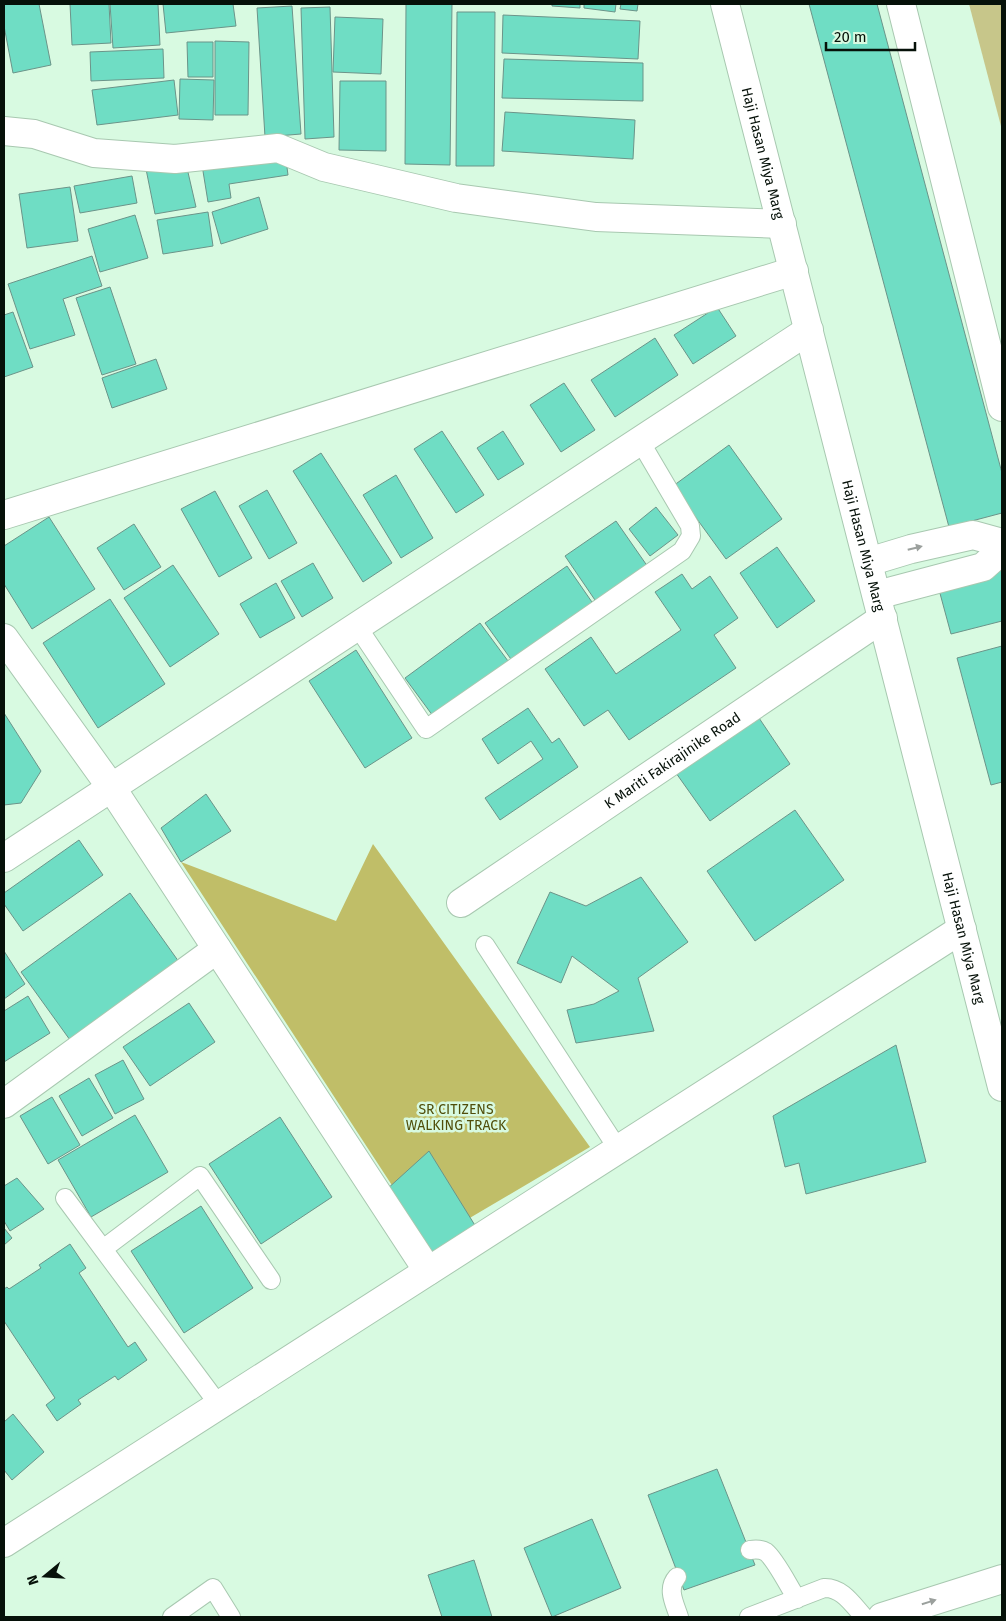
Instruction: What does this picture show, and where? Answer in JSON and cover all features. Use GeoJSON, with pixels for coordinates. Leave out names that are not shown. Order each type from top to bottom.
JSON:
{"type":"FeatureCollection","features":[{"type":"Feature","properties":{"kind":"street","name":"Haji Hasan Miya Marg"},"geometry":{"type":"LineString","coordinates":[[725,4],[1002,1087]]}},
{"type":"Feature","properties":{"kind":"street"},"geometry":{"type":"LineString","coordinates":[[902,4],[1002,407]]}},
{"type":"Feature","properties":{"kind":"street"},"geometry":{"type":"LineString","coordinates":[[4,130],[34,134],[94,154],[175,159],[278,148],[324,167],[456,198],[596,217],[782,224]]}},
{"type":"Feature","properties":{"kind":"street"},"geometry":{"type":"LineString","coordinates":[[4,515],[794,270]]}},
{"type":"Feature","properties":{"kind":"street"},"geometry":{"type":"LineString","coordinates":[[4,858],[809,330]]}},
{"type":"Feature","properties":{"kind":"street"},"geometry":{"type":"LineString","coordinates":[[868,562],[910,549],[973,535],[1002,543]]}},
{"type":"Feature","properties":{"kind":"street","name":"K Mariti Fakirajinike Road"},"geometry":{"type":"LineString","coordinates":[[462,903],[880,607],[983,567],[1002,550]]}},
{"type":"Feature","properties":{"kind":"street"},"geometry":{"type":"LineString","coordinates":[[4,638],[111,787],[428,1271]]}},
{"type":"Feature","properties":{"kind":"street"},"geometry":{"type":"LineString","coordinates":[[4,1543],[962,929]]}},
{"type":"Feature","properties":{"kind":"street"},"geometry":{"type":"LineString","coordinates":[[4,1104],[217,949]]}},
{"type":"Feature","properties":{"kind":"street"},"geometry":{"type":"LineString","coordinates":[[882,1617],[1002,1579]]}},
{"type":"Feature","properties":{"kind":"lane"},"geometry":{"type":"LineString","coordinates":[[357,626],[426,729],[682,551],[691,536],[690,526],[640,441]]}},
{"type":"Feature","properties":{"kind":"lane"},"geometry":{"type":"LineString","coordinates":[[485,945],[618,1149]]}},
{"type":"Feature","properties":{"kind":"lane"},"geometry":{"type":"LineString","coordinates":[[103,1249],[200,1176],[271,1280]]}},
{"type":"Feature","properties":{"kind":"lane"},"geometry":{"type":"LineString","coordinates":[[65,1198],[218,1405]]}},
{"type":"Feature","properties":{"kind":"lane"},"geometry":{"type":"LineString","coordinates":[[750,1550],[758,1549],[766,1552],[797,1599]]}},
{"type":"Feature","properties":{"kind":"lane"},"geometry":{"type":"LineString","coordinates":[[677,1577],[671,1588],[679,1617]]}},
{"type":"Feature","properties":{"kind":"lane"},"geometry":{"type":"LineString","coordinates":[[172,1617],[213,1588],[232,1617]]}},
{"type":"Feature","properties":{"kind":"lane"},"geometry":{"type":"LineString","coordinates":[[749,1617],[824,1588],[831,1588],[842,1594],[864,1617]]}},
{"type":"Feature","properties":{"kind":"shaded area"},"geometry":{"type":"Polygon","coordinates":[[[969,4],[1002,4],[1002,130],[969,4]]]}},
{"type":"Feature","properties":{"kind":"green space","name":"SR CITIZENS WALKING TRACK"},"geometry":{"type":"Polygon","coordinates":[[[373,844],[590,1147],[429,1242],[181,862],[336,921],[373,844]]]}},
{"type":"Feature","properties":{"kind":"building"},"geometry":{"type":"Polygon","coordinates":[[[4,4],[39,4],[51,65],[13,73],[4,26],[4,4]]]}},
{"type":"Feature","properties":{"kind":"building"},"geometry":{"type":"Polygon","coordinates":[[[70,4],[109,4],[111,43],[72,45],[70,4]]]}},
{"type":"Feature","properties":{"kind":"building"},"geometry":{"type":"Polygon","coordinates":[[[110,4],[158,4],[160,45],[113,48],[110,4]]]}},
{"type":"Feature","properties":{"kind":"building"},"geometry":{"type":"Polygon","coordinates":[[[163,4],[233,4],[236,26],[166,33],[163,4]]]}},
{"type":"Feature","properties":{"kind":"building"},"geometry":{"type":"Polygon","coordinates":[[[406,4],[452,4],[450,165],[405,164],[406,4]]]}},
{"type":"Feature","properties":{"kind":"building"},"geometry":{"type":"Polygon","coordinates":[[[552,4],[580,4],[580,8],[552,6],[552,4]]]}},
{"type":"Feature","properties":{"kind":"building"},"geometry":{"type":"Polygon","coordinates":[[[584,4],[616,4],[615,12],[584,8],[584,4]]]}},
{"type":"Feature","properties":{"kind":"building"},"geometry":{"type":"Polygon","coordinates":[[[621,4],[638,4],[637,11],[620,9],[621,4]]]}},
{"type":"Feature","properties":{"kind":"building"},"geometry":{"type":"Polygon","coordinates":[[[809,4],[877,4],[1002,473],[1002,513],[949,527],[809,4]]]}},
{"type":"Feature","properties":{"kind":"building"},"geometry":{"type":"Polygon","coordinates":[[[292,6],[301,134],[265,137],[257,8],[292,6]]]}},
{"type":"Feature","properties":{"kind":"building"},"geometry":{"type":"Polygon","coordinates":[[[330,7],[334,137],[305,139],[301,8],[330,7]]]}},
{"type":"Feature","properties":{"kind":"building"},"geometry":{"type":"Polygon","coordinates":[[[457,12],[495,12],[494,166],[456,166],[457,12]]]}},
{"type":"Feature","properties":{"kind":"building"},"geometry":{"type":"Polygon","coordinates":[[[503,15],[640,21],[638,59],[502,53],[503,15]]]}},
{"type":"Feature","properties":{"kind":"building"},"geometry":{"type":"Polygon","coordinates":[[[335,17],[383,19],[381,74],[333,72],[335,17]]]}},
{"type":"Feature","properties":{"kind":"building"},"geometry":{"type":"Polygon","coordinates":[[[215,41],[249,42],[248,115],[215,115],[215,41]]]}},
{"type":"Feature","properties":{"kind":"building"},"geometry":{"type":"Polygon","coordinates":[[[187,42],[213,42],[213,77],[188,77],[187,42]]]}},
{"type":"Feature","properties":{"kind":"building"},"geometry":{"type":"Polygon","coordinates":[[[163,49],[164,78],[91,81],[90,52],[163,49]]]}},
{"type":"Feature","properties":{"kind":"building"},"geometry":{"type":"Polygon","coordinates":[[[504,59],[643,63],[643,101],[502,98],[504,59]]]}},
{"type":"Feature","properties":{"kind":"building"},"geometry":{"type":"Polygon","coordinates":[[[180,79],[214,80],[213,120],[179,119],[180,79]]]}},
{"type":"Feature","properties":{"kind":"building"},"geometry":{"type":"Polygon","coordinates":[[[174,80],[178,115],[97,125],[92,90],[174,80]]]}},
{"type":"Feature","properties":{"kind":"building"},"geometry":{"type":"Polygon","coordinates":[[[340,81],[386,81],[386,151],[339,150],[340,81]]]}},
{"type":"Feature","properties":{"kind":"building"},"geometry":{"type":"Polygon","coordinates":[[[505,112],[635,120],[633,159],[502,151],[505,112]]]}},
{"type":"Feature","properties":{"kind":"building"},"geometry":{"type":"Polygon","coordinates":[[[285,152],[288,175],[229,184],[231,198],[208,202],[202,165],[285,152]]]}},
{"type":"Feature","properties":{"kind":"building"},"geometry":{"type":"Polygon","coordinates":[[[187,168],[196,207],[155,214],[146,169],[187,168]]]}},
{"type":"Feature","properties":{"kind":"building"},"geometry":{"type":"Polygon","coordinates":[[[132,176],[137,203],[80,213],[74,186],[132,176]]]}},
{"type":"Feature","properties":{"kind":"building"},"geometry":{"type":"Polygon","coordinates":[[[70,187],[78,241],[27,248],[19,194],[70,187]]]}},
{"type":"Feature","properties":{"kind":"building"},"geometry":{"type":"Polygon","coordinates":[[[259,197],[268,229],[221,244],[212,212],[259,197]]]}},
{"type":"Feature","properties":{"kind":"building"},"geometry":{"type":"Polygon","coordinates":[[[208,212],[213,246],[163,254],[157,220],[208,212]]]}},
{"type":"Feature","properties":{"kind":"building"},"geometry":{"type":"Polygon","coordinates":[[[135,215],[148,258],[100,272],[88,229],[135,215]]]}},
{"type":"Feature","properties":{"kind":"building"},"geometry":{"type":"Polygon","coordinates":[[[92,256],[102,286],[63,299],[75,335],[30,349],[8,284],[92,256]]]}},
{"type":"Feature","properties":{"kind":"building"},"geometry":{"type":"Polygon","coordinates":[[[110,287],[136,364],[102,375],[76,298],[110,287]]]}},
{"type":"Feature","properties":{"kind":"building"},"geometry":{"type":"Polygon","coordinates":[[[717,307],[736,336],[693,364],[674,335],[717,307]]]}},
{"type":"Feature","properties":{"kind":"building"},"geometry":{"type":"Polygon","coordinates":[[[13,312],[33,367],[4,377],[4,315],[13,312]]]}},
{"type":"Feature","properties":{"kind":"building"},"geometry":{"type":"Polygon","coordinates":[[[655,338],[678,375],[615,417],[591,380],[655,338]]]}},
{"type":"Feature","properties":{"kind":"building"},"geometry":{"type":"Polygon","coordinates":[[[156,359],[167,389],[112,408],[102,378],[156,359]]]}},
{"type":"Feature","properties":{"kind":"building"},"geometry":{"type":"Polygon","coordinates":[[[564,383],[595,430],[561,452],[530,405],[564,383]]]}},
{"type":"Feature","properties":{"kind":"building"},"geometry":{"type":"Polygon","coordinates":[[[442,431],[484,495],[456,513],[414,449],[442,431]]]}},
{"type":"Feature","properties":{"kind":"building"},"geometry":{"type":"Polygon","coordinates":[[[503,431],[524,464],[498,480],[477,448],[503,431]]]}},
{"type":"Feature","properties":{"kind":"building"},"geometry":{"type":"Polygon","coordinates":[[[729,445],[782,519],[726,559],[673,486],[729,445]]]}},
{"type":"Feature","properties":{"kind":"building"},"geometry":{"type":"Polygon","coordinates":[[[321,453],[392,563],[363,582],[293,471],[321,453]]]}},
{"type":"Feature","properties":{"kind":"building"},"geometry":{"type":"Polygon","coordinates":[[[396,475],[433,538],[401,558],[363,495],[396,475]]]}},
{"type":"Feature","properties":{"kind":"building"},"geometry":{"type":"Polygon","coordinates":[[[267,490],[297,543],[269,559],[239,506],[267,490]]]}},
{"type":"Feature","properties":{"kind":"building"},"geometry":{"type":"Polygon","coordinates":[[[215,491],[252,558],[219,577],[181,509],[215,491]]]}},
{"type":"Feature","properties":{"kind":"building"},"geometry":{"type":"Polygon","coordinates":[[[656,507],[678,535],[650,556],[629,529],[656,507]]]}},
{"type":"Feature","properties":{"kind":"building"},"geometry":{"type":"Polygon","coordinates":[[[49,517],[95,589],[32,629],[4,584],[4,546],[49,517]]]}},
{"type":"Feature","properties":{"kind":"building"},"geometry":{"type":"Polygon","coordinates":[[[616,521],[648,567],[597,603],[565,556],[616,521]]]}},
{"type":"Feature","properties":{"kind":"building"},"geometry":{"type":"Polygon","coordinates":[[[134,524],[161,567],[124,590],[97,548],[134,524]]]}},
{"type":"Feature","properties":{"kind":"building"},"geometry":{"type":"Polygon","coordinates":[[[777,547],[815,601],[777,628],[740,573],[777,547]]]}},
{"type":"Feature","properties":{"kind":"building"},"geometry":{"type":"Polygon","coordinates":[[[313,563],[333,598],[302,617],[281,581],[313,563]]]}},
{"type":"Feature","properties":{"kind":"building"},"geometry":{"type":"Polygon","coordinates":[[[173,565],[219,634],[170,667],[124,598],[173,565]]]}},
{"type":"Feature","properties":{"kind":"building"},"geometry":{"type":"Polygon","coordinates":[[[567,566],[594,605],[513,662],[485,623],[567,566]]]}},
{"type":"Feature","properties":{"kind":"building"},"geometry":{"type":"Polygon","coordinates":[[[1002,570],[1002,621],[951,634],[938,586],[1002,570]]]}},
{"type":"Feature","properties":{"kind":"building"},"geometry":{"type":"Polygon","coordinates":[[[682,574],[692,589],[710,576],[738,618],[714,635],[736,668],[629,740],[608,710],[584,726],[545,669],[591,637],[616,674],[681,630],[655,592],[682,574]]]}},
{"type":"Feature","properties":{"kind":"building"},"geometry":{"type":"Polygon","coordinates":[[[276,583],[295,618],[260,638],[240,604],[276,583]]]}},
{"type":"Feature","properties":{"kind":"building"},"geometry":{"type":"Polygon","coordinates":[[[110,599],[165,684],[98,728],[43,643],[110,599]]]}},
{"type":"Feature","properties":{"kind":"building"},"geometry":{"type":"Polygon","coordinates":[[[480,623],[508,661],[433,716],[405,678],[480,623]]]}},
{"type":"Feature","properties":{"kind":"building"},"geometry":{"type":"Polygon","coordinates":[[[1002,646],[1002,782],[991,785],[957,658],[1002,646]]]}},
{"type":"Feature","properties":{"kind":"building"},"geometry":{"type":"Polygon","coordinates":[[[356,650],[412,738],[365,768],[309,681],[356,650]]]}},
{"type":"Feature","properties":{"kind":"building"},"geometry":{"type":"Polygon","coordinates":[[[528,708],[552,743],[559,738],[578,767],[500,820],[485,798],[543,759],[531,741],[498,764],[482,739],[528,708]]]}},
{"type":"Feature","properties":{"kind":"building"},"geometry":{"type":"Polygon","coordinates":[[[4,713],[41,771],[21,803],[4,805],[4,713]]]}},
{"type":"Feature","properties":{"kind":"building"},"geometry":{"type":"Polygon","coordinates":[[[757,715],[790,764],[710,821],[676,773],[757,715]]]}},
{"type":"Feature","properties":{"kind":"building"},"geometry":{"type":"Polygon","coordinates":[[[206,794],[231,831],[181,862],[161,828],[206,794]]]}},
{"type":"Feature","properties":{"kind":"building"},"geometry":{"type":"Polygon","coordinates":[[[795,810],[844,880],[755,941],[707,871],[795,810]]]}},
{"type":"Feature","properties":{"kind":"building"},"geometry":{"type":"Polygon","coordinates":[[[79,840],[103,875],[23,931],[4,904],[4,893],[79,840]]]}},
{"type":"Feature","properties":{"kind":"building"},"geometry":{"type":"Polygon","coordinates":[[[641,877],[688,942],[638,978],[654,1031],[576,1043],[567,1010],[594,1004],[619,991],[572,956],[561,983],[517,963],[550,892],[586,906],[641,877]]]}},
{"type":"Feature","properties":{"kind":"building"},"geometry":{"type":"Polygon","coordinates":[[[130,893],[179,962],[70,1040],[21,972],[130,893]]]}},
{"type":"Feature","properties":{"kind":"building"},"geometry":{"type":"Polygon","coordinates":[[[4,951],[25,984],[4,999],[4,951]]]}},
{"type":"Feature","properties":{"kind":"building"},"geometry":{"type":"Polygon","coordinates":[[[28,996],[50,1033],[4,1062],[4,1011],[28,996]]]}},
{"type":"Feature","properties":{"kind":"building"},"geometry":{"type":"Polygon","coordinates":[[[189,1003],[215,1042],[150,1086],[123,1047],[189,1003]]]}},
{"type":"Feature","properties":{"kind":"building"},"geometry":{"type":"Polygon","coordinates":[[[896,1045],[926,1162],[806,1194],[799,1163],[785,1167],[773,1116],[896,1045]]]}},
{"type":"Feature","properties":{"kind":"building"},"geometry":{"type":"Polygon","coordinates":[[[123,1060],[144,1099],[115,1114],[95,1075],[123,1060]]]}},
{"type":"Feature","properties":{"kind":"building"},"geometry":{"type":"Polygon","coordinates":[[[89,1078],[113,1118],[82,1136],[59,1096],[89,1078]]]}},
{"type":"Feature","properties":{"kind":"building"},"geometry":{"type":"Polygon","coordinates":[[[52,1097],[80,1145],[48,1164],[20,1116],[52,1097]]]}},
{"type":"Feature","properties":{"kind":"building"},"geometry":{"type":"Polygon","coordinates":[[[135,1115],[168,1172],[91,1217],[58,1160],[135,1115]]]}},
{"type":"Feature","properties":{"kind":"building"},"geometry":{"type":"Polygon","coordinates":[[[280,1117],[332,1197],[261,1244],[209,1164],[280,1117]]]}},
{"type":"Feature","properties":{"kind":"building"},"geometry":{"type":"Polygon","coordinates":[[[429,1151],[476,1227],[428,1255],[386,1190],[429,1151]]]}},
{"type":"Feature","properties":{"kind":"building"},"geometry":{"type":"Polygon","coordinates":[[[17,1178],[44,1209],[10,1231],[4,1221],[4,1186],[17,1178]]]}},
{"type":"Feature","properties":{"kind":"building"},"geometry":{"type":"Polygon","coordinates":[[[201,1206],[253,1288],[184,1333],[131,1251],[201,1206]]]}},
{"type":"Feature","properties":{"kind":"building"},"geometry":{"type":"Polygon","coordinates":[[[4,1228],[12,1238],[4,1245],[4,1228]]]}},
{"type":"Feature","properties":{"kind":"building"},"geometry":{"type":"Polygon","coordinates":[[[70,1244],[86,1268],[79,1273],[128,1347],[135,1342],[147,1360],[118,1380],[115,1376],[78,1400],[81,1404],[57,1421],[46,1405],[55,1398],[4,1321],[4,1289],[7,1287],[9,1289],[41,1268],[39,1265],[70,1244]]]}},
{"type":"Feature","properties":{"kind":"building"},"geometry":{"type":"Polygon","coordinates":[[[13,1414],[44,1452],[12,1480],[4,1470],[4,1422],[13,1414]]]}},
{"type":"Feature","properties":{"kind":"building"},"geometry":{"type":"Polygon","coordinates":[[[717,1469],[755,1565],[684,1590],[648,1495],[717,1469]]]}},
{"type":"Feature","properties":{"kind":"building"},"geometry":{"type":"Polygon","coordinates":[[[592,1519],[621,1588],[552,1617],[524,1548],[592,1519]]]}},
{"type":"Feature","properties":{"kind":"building"},"geometry":{"type":"Polygon","coordinates":[[[474,1560],[492,1617],[442,1617],[428,1575],[474,1560]]]}}]}
